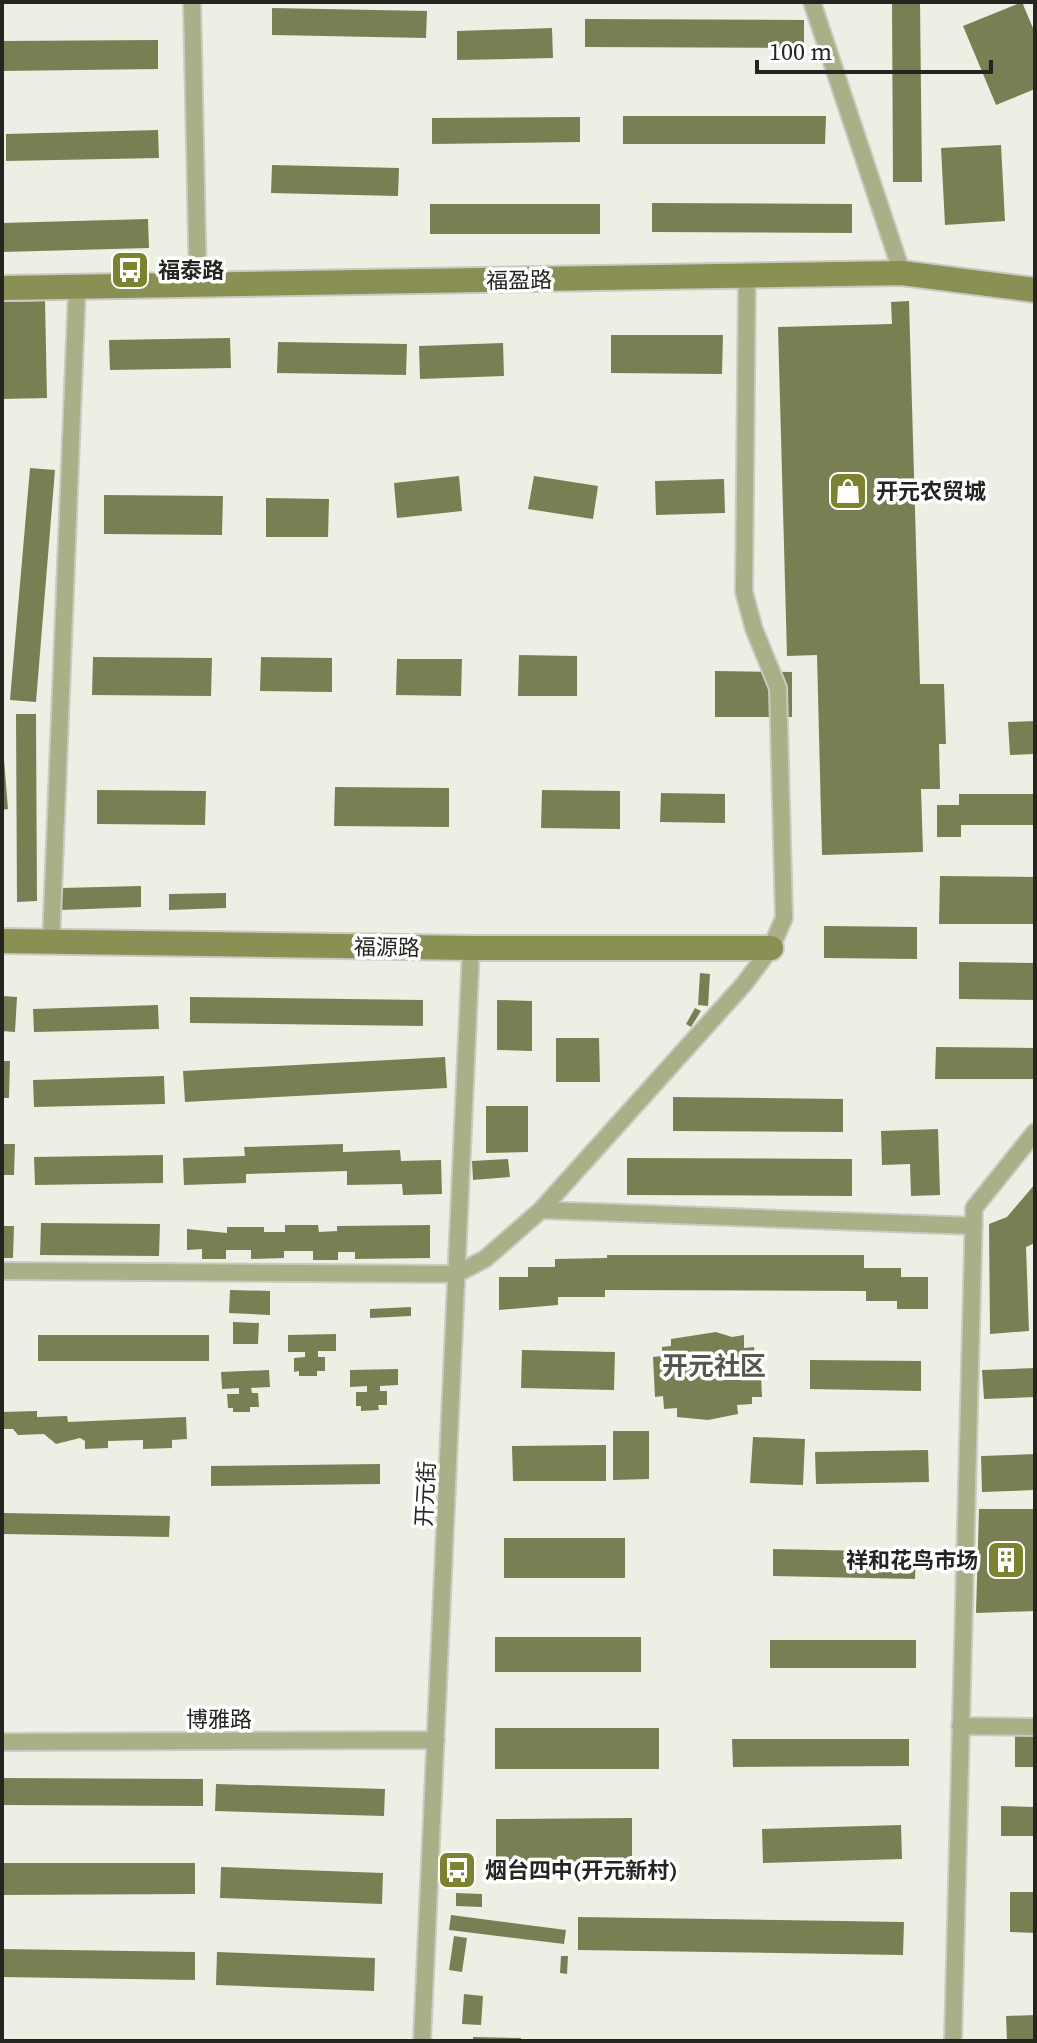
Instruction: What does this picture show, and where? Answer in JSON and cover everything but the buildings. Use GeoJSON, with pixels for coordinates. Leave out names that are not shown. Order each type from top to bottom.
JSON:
{"type":"FeatureCollection","features":[{"type":"Feature","properties":{"kind":"street"},"geometry":{"type":"LineString","coordinates":[[192,2],[198,286]]}},
{"type":"Feature","properties":{"kind":"street"},"geometry":{"type":"LineString","coordinates":[[812,2],[902,273]]}},
{"type":"Feature","properties":{"kind":"street","name":"福盈路"},"geometry":{"type":"LineString","coordinates":[[2,288],[902,273],[1035,290]]}},
{"type":"Feature","properties":{"kind":"street"},"geometry":{"type":"LineString","coordinates":[[2,1271],[456,1274],[485,1259],[541,1210],[744,984],[771,948],[784,918],[778,688],[754,629],[744,592],[747,276]]}},
{"type":"Feature","properties":{"kind":"street"},"geometry":{"type":"LineString","coordinates":[[51,943],[77,288]]}},
{"type":"Feature","properties":{"kind":"street","name":"福源路"},"geometry":{"type":"LineString","coordinates":[[2,941],[471,948],[771,948]]}},
{"type":"Feature","properties":{"kind":"street","name":"开元街"},"geometry":{"type":"LineString","coordinates":[[422,2041],[471,948]]}},
{"type":"Feature","properties":{"kind":"street"},"geometry":{"type":"LineString","coordinates":[[953,2041],[974,1208],[1035,1132]]}},
{"type":"Feature","properties":{"kind":"street"},"geometry":{"type":"LineString","coordinates":[[541,1210],[974,1226]]}},
{"type":"Feature","properties":{"kind":"street"},"geometry":{"type":"LineString","coordinates":[[960,1726],[1035,1727]]}},
{"type":"Feature","properties":{"kind":"street","name":"博雅路"},"geometry":{"type":"LineString","coordinates":[[2,1742],[436,1740]]}},
{"type":"Feature","properties":{"kind":"place","name":"福泰路"},"geometry":{"type":"Point","coordinates":[130,270]}},
{"type":"Feature","properties":{"kind":"place","name":"开元农贸城"},"geometry":{"type":"Point","coordinates":[848,491]}},
{"type":"Feature","properties":{"kind":"place","name":"祥和花鸟市场"},"geometry":{"type":"Point","coordinates":[1006,1560]}},
{"type":"Feature","properties":{"kind":"place","name":"烟台四中(开元新村)"},"geometry":{"type":"Point","coordinates":[457,1870]}},
{"type":"Feature","properties":{"kind":"district","name":"开元社区"},"geometry":{"type":"Point","coordinates":[714,1366]}}]}
